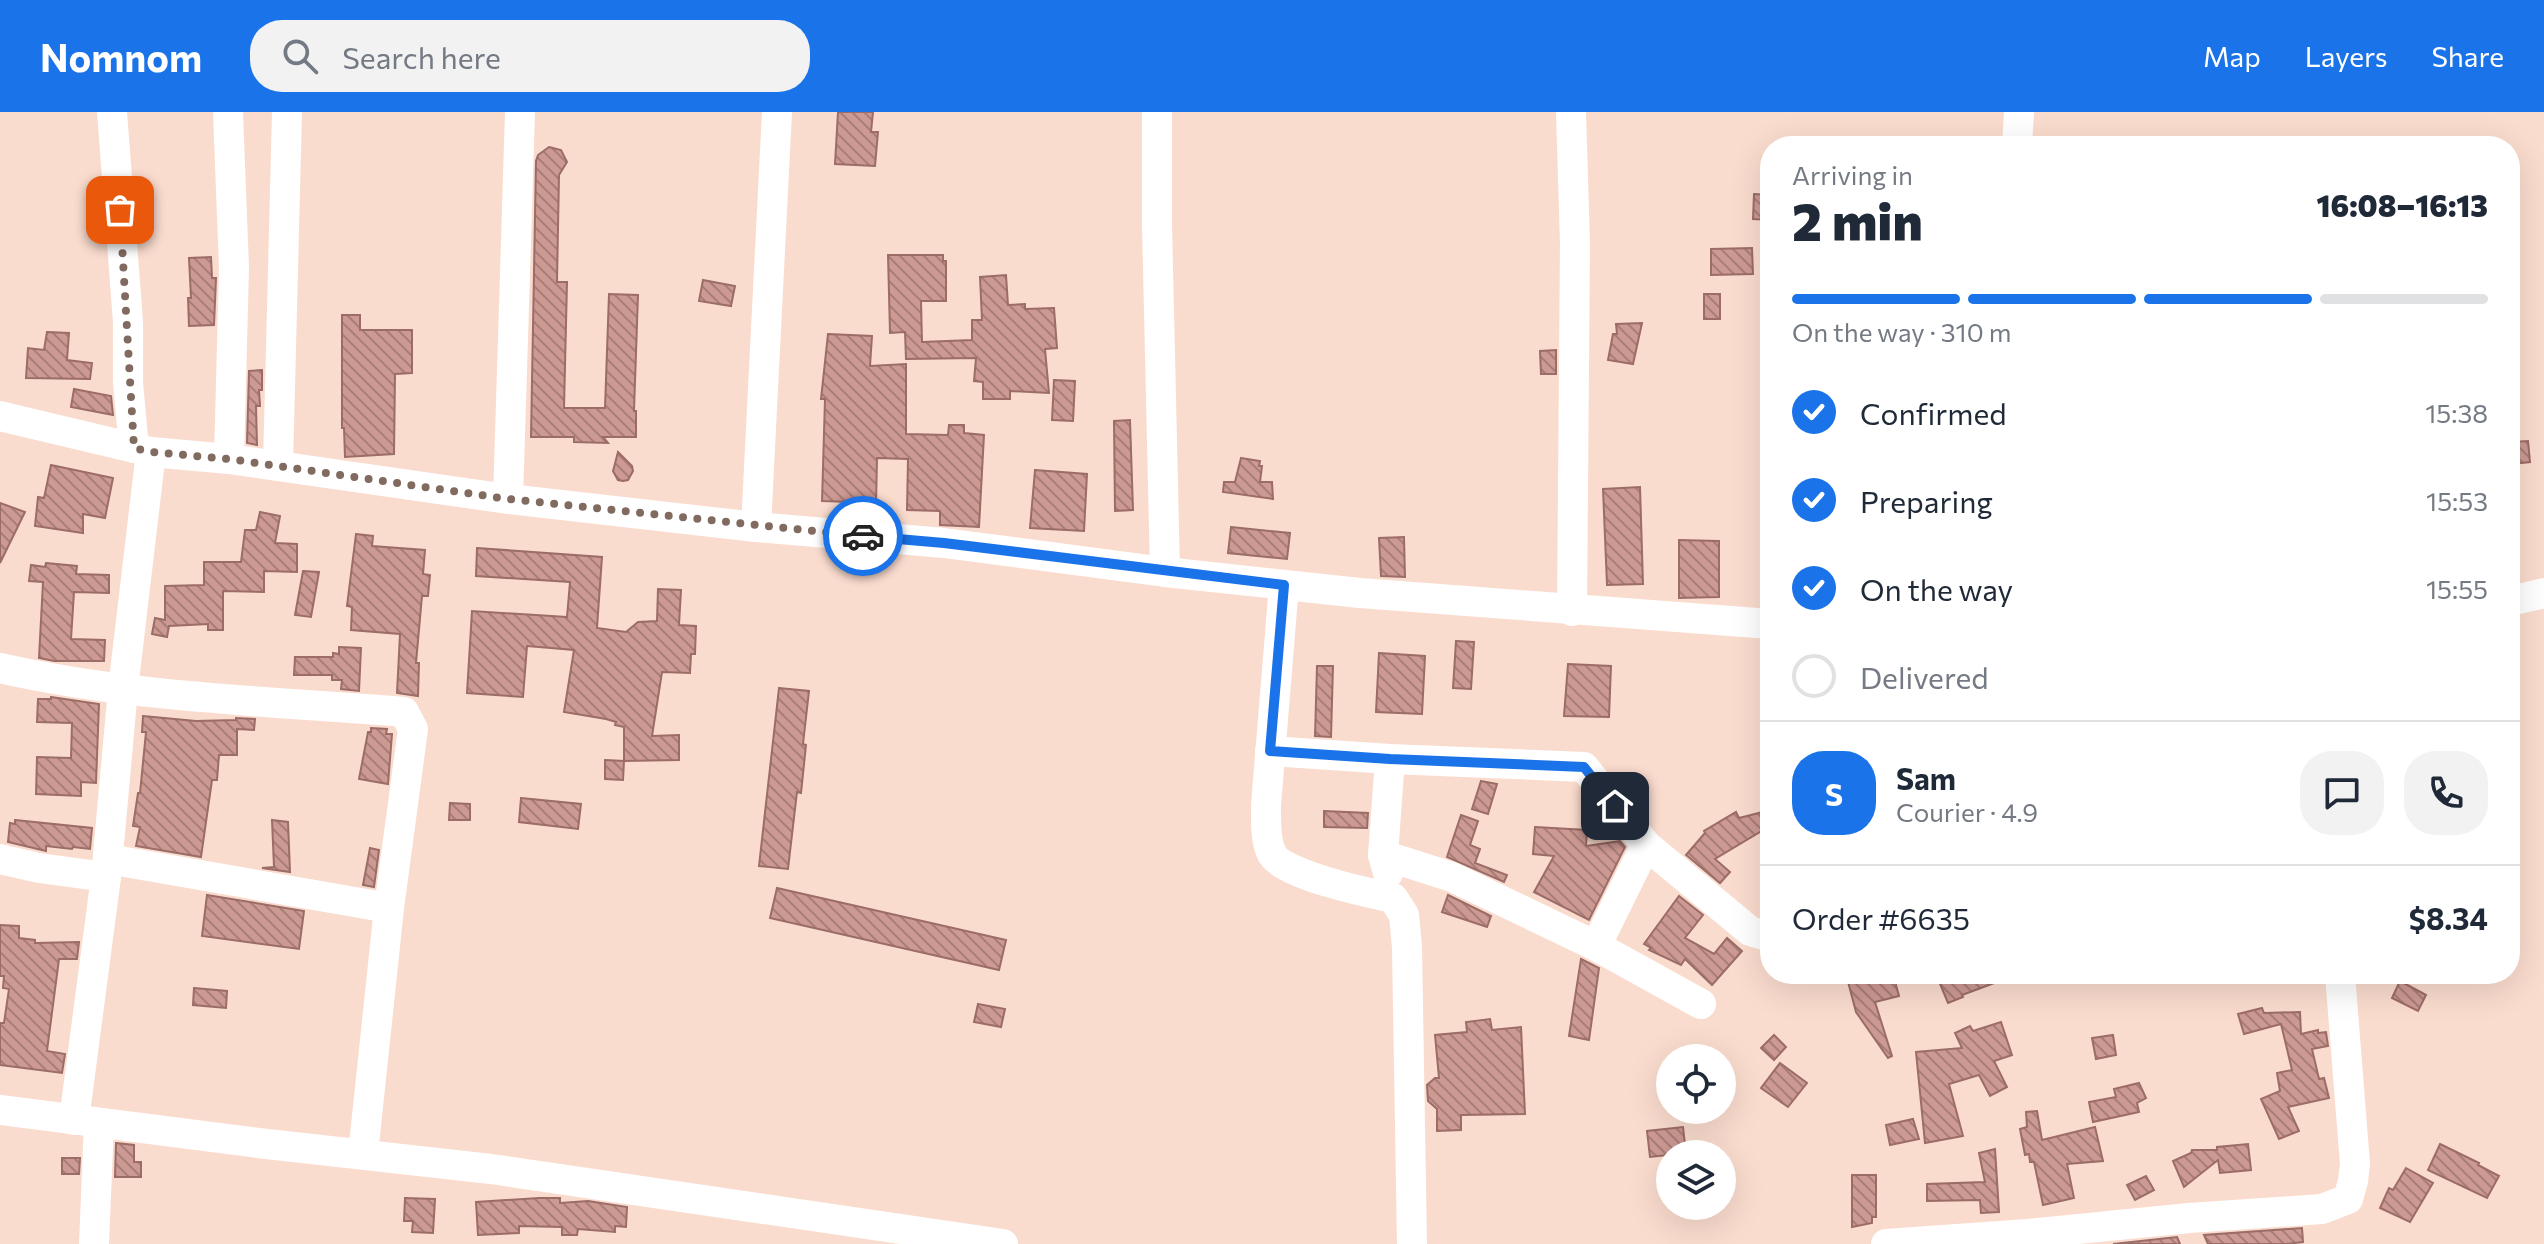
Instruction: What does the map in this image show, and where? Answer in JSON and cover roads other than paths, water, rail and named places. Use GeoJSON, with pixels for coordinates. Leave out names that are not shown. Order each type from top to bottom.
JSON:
{"type":"FeatureCollection","features":[{"type":"Feature","properties":{"kind":"street"},"geometry":{"type":"LineString","coordinates":[[94,1244],[86,1122],[142,450],[128,383],[128,322],[112,112]]}},
{"type":"Feature","properties":{"kind":"street"},"geometry":{"type":"LineString","coordinates":[[228,112],[234,268],[229,459]]}},
{"type":"Feature","properties":{"kind":"street"},"geometry":{"type":"LineString","coordinates":[[278,466],[287,112]]}},
{"type":"Feature","properties":{"kind":"street"},"geometry":{"type":"LineString","coordinates":[[508,499],[520,112]]}},
{"type":"Feature","properties":{"kind":"street"},"geometry":{"type":"LineString","coordinates":[[756,527],[777,112]]}},
{"type":"Feature","properties":{"kind":"street"},"geometry":{"type":"LineString","coordinates":[[1157,112],[1165,572]]}},
{"type":"Feature","properties":{"kind":"street"},"geometry":{"type":"LineString","coordinates":[[1571,112],[1575,243],[1572,611]]}},
{"type":"Feature","properties":{"kind":"street"},"geometry":{"type":"LineString","coordinates":[[2018,136],[2019,112]]}},
{"type":"Feature","properties":{"kind":"street"},"geometry":{"type":"LineString","coordinates":[[0,416],[142,450],[229,459],[508,499],[756,527],[944,543],[1165,572],[1360,593],[1760,623]]}},
{"type":"Feature","properties":{"kind":"street"},"geometry":{"type":"LineString","coordinates":[[1284,585],[1266,805],[1266,831],[1272,855],[1283,866],[1339,886],[1393,898]]}},
{"type":"Feature","properties":{"kind":"street"},"geometry":{"type":"LineString","coordinates":[[2520,599],[2544,593]]}},
{"type":"Feature","properties":{"kind":"street"},"geometry":{"type":"LineString","coordinates":[[0,668],[54,680],[123,689],[404,712],[413,729],[389,908],[363,1154]]}},
{"type":"Feature","properties":{"kind":"street"},"geometry":{"type":"LineString","coordinates":[[1270,751],[1584,767],[1646,845],[1750,931],[1760,934]]}},
{"type":"Feature","properties":{"kind":"street"},"geometry":{"type":"LineString","coordinates":[[1390,759],[1383,855],[1393,898],[1404,915],[1407,947],[1412,1244]]}},
{"type":"Feature","properties":{"kind":"street"},"geometry":{"type":"LineString","coordinates":[[1596,946],[1646,845]]}},
{"type":"Feature","properties":{"kind":"street"},"geometry":{"type":"LineString","coordinates":[[1383,855],[1452,877],[1596,946],[1701,1004]]}},
{"type":"Feature","properties":{"kind":"street"},"geometry":{"type":"LineString","coordinates":[[0,859],[39,868],[107,868],[389,908]]}},
{"type":"Feature","properties":{"kind":"street"},"geometry":{"type":"LineString","coordinates":[[1886,1244],[2322,1209],[2348,1199],[2355,1164],[2341,984]]}},
{"type":"Feature","properties":{"kind":"street"},"geometry":{"type":"LineString","coordinates":[[0,1110],[491,1169],[1003,1244]]}}]}
